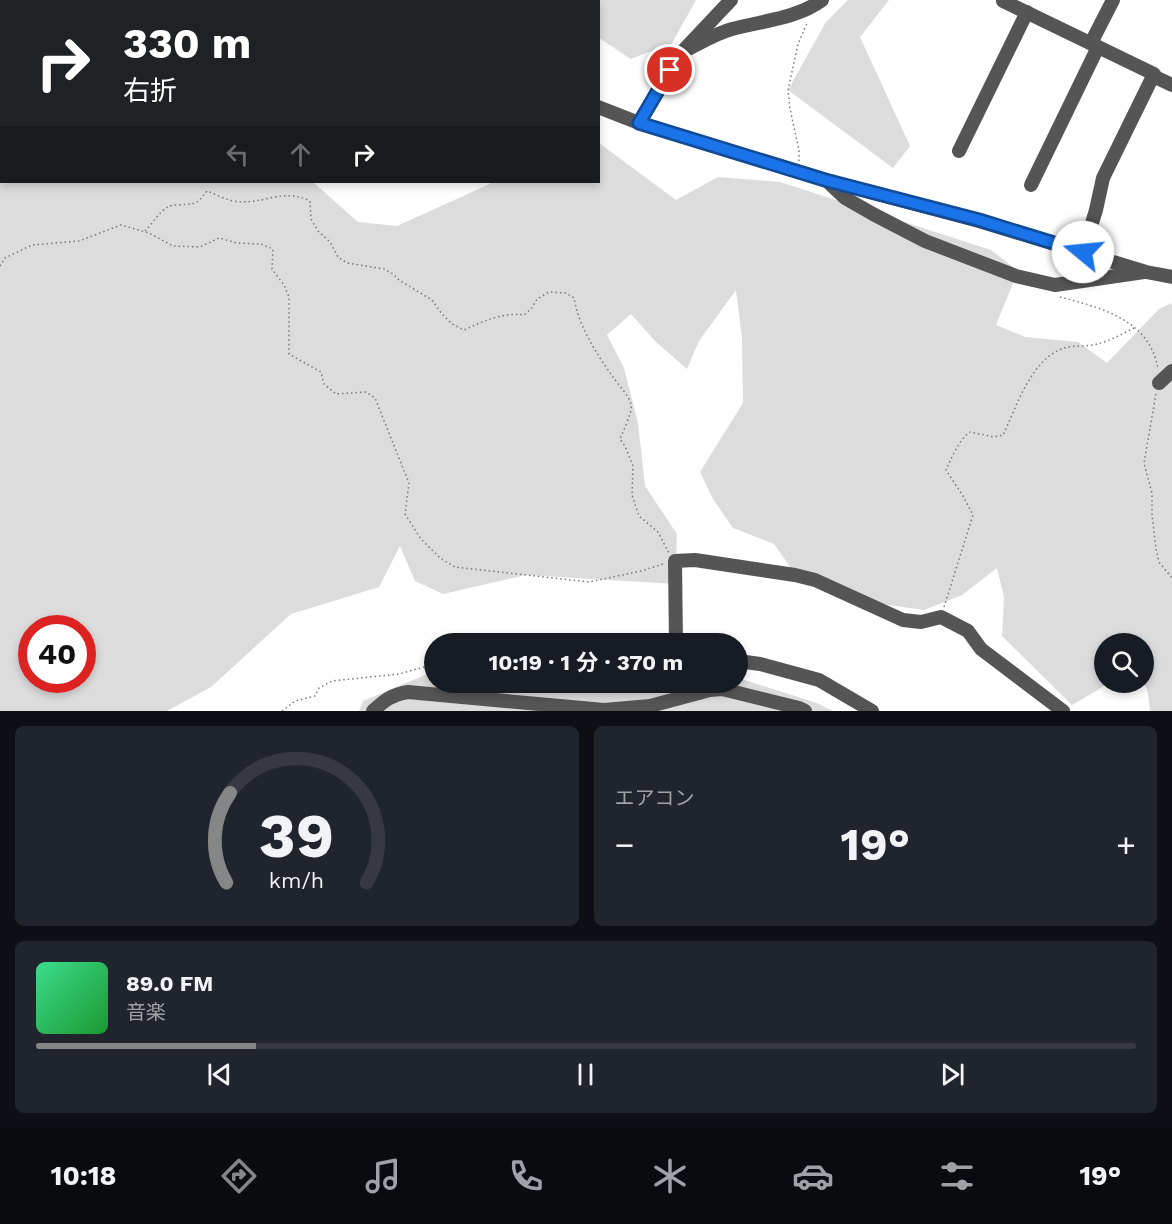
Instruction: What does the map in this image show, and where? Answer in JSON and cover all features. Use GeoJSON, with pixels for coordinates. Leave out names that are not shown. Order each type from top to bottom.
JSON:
{"type":"FeatureCollection","features":[{"type":"Feature","properties":{"kind":"street"},"geometry":{"type":"LineString","coordinates":[[639,123],[681,52],[731,0]]}},
{"type":"Feature","properties":{"kind":"street"},"geometry":{"type":"LineString","coordinates":[[1031,185],[1113,0]]}},
{"type":"Feature","properties":{"kind":"street"},"geometry":{"type":"LineString","coordinates":[[1003,1],[1154,74],[1153,76],[1172,85]]}},
{"type":"Feature","properties":{"kind":"street"},"geometry":{"type":"LineString","coordinates":[[681,52],[728,30],[796,13],[817,4]]}},
{"type":"Feature","properties":{"kind":"street"},"geometry":{"type":"LineString","coordinates":[[959,151],[1027,12]]}},
{"type":"Feature","properties":{"kind":"street"},"geometry":{"type":"LineString","coordinates":[[1083,252],[1103,178],[1153,76]]}},
{"type":"Feature","properties":{"kind":"street"},"geometry":{"type":"LineString","coordinates":[[600,107],[639,123],[825,180],[979,220],[1146,272],[1172,277]]}},
{"type":"Feature","properties":{"kind":"street"},"geometry":{"type":"LineString","coordinates":[[825,180],[845,198],[873,214],[925,240],[1016,276],[1055,285],[1146,272]]}},
{"type":"Feature","properties":{"kind":"street"},"geometry":{"type":"LineString","coordinates":[[1159,383],[1172,370]]}},
{"type":"Feature","properties":{"kind":"street"},"geometry":{"type":"LineString","coordinates":[[676,633],[675,561],[695,560],[795,575],[815,580],[903,620],[921,622],[941,616],[968,631],[981,649],[1063,711]]}},
{"type":"Feature","properties":{"kind":"street"},"geometry":{"type":"LineString","coordinates":[[748,662],[819,680],[872,711]]}},
{"type":"Feature","properties":{"kind":"street"},"geometry":{"type":"LineString","coordinates":[[373,711],[394,694],[408,692],[604,710],[650,706],[722,689],[801,710]]}},
{"type":"Feature","properties":{"kind":"path"},"geometry":{"type":"LineString","coordinates":[[798,171],[799,150],[788,90],[798,44],[817,4]]}},
{"type":"Feature","properties":{"kind":"path"},"geometry":{"type":"LineString","coordinates":[[0,266],[5,258],[32,245],[79,241],[121,225],[145,231],[173,246],[200,247],[219,238],[237,243],[261,244],[273,249],[272,269],[284,285],[289,297],[289,354],[321,372],[324,384],[336,394],[366,392],[375,398],[409,483],[405,514],[421,540],[440,558],[455,567],[589,582],[675,561],[658,532],[639,516],[632,495],[633,466],[620,439],[631,411],[631,403],[604,365],[582,327],[574,298],[566,293],[549,292],[537,299],[524,315],[514,314],[488,319],[464,330],[452,324],[432,300],[399,280],[393,273],[384,269],[347,263],[338,257],[330,242],[318,231],[311,219],[310,201],[300,196],[284,195],[261,200],[233,201],[207,191],[199,202],[192,205],[169,206],[145,231]]}},
{"type":"Feature","properties":{"kind":"path"},"geometry":{"type":"LineString","coordinates":[[1052,294],[1113,313],[1136,327],[1153,350],[1159,383],[1148,431],[1144,463],[1152,493],[1152,515],[1159,562],[1172,578]]}},
{"type":"Feature","properties":{"kind":"path"},"geometry":{"type":"LineString","coordinates":[[941,616],[973,515],[946,470],[965,436],[970,432],[994,437],[1003,435],[1027,382],[1052,355],[1064,348],[1097,345],[1136,327]]}},
{"type":"Feature","properties":{"kind":"path"},"geometry":{"type":"LineString","coordinates":[[282,711],[295,701],[315,696],[319,688],[332,681],[399,674],[424,667]]}},
{"type":"Feature","properties":{"kind":"shaded area"},"geometry":{"type":"Polygon","coordinates":[[[600,0],[696,0],[672,43],[631,59],[600,39],[600,0]]]}},
{"type":"Feature","properties":{"kind":"shaded area"},"geometry":{"type":"Polygon","coordinates":[[[848,0],[889,0],[860,37],[910,146],[893,168],[788,90],[826,22],[848,0]]]}},
{"type":"Feature","properties":{"kind":"shaded area"},"geometry":{"type":"Polygon","coordinates":[[[600,144],[676,200],[718,177],[780,182],[991,250],[1018,271],[996,325],[1025,337],[1078,342],[1107,363],[1159,309],[1172,303],[1172,711],[1150,711],[1148,693],[1154,693],[1154,633],[1094,633],[1094,692],[1072,705],[1002,636],[1004,597],[997,568],[962,595],[924,610],[882,604],[793,571],[774,544],[733,528],[713,499],[700,472],[743,403],[742,338],[736,290],[699,341],[687,369],[655,341],[631,314],[607,335],[624,368],[638,423],[645,486],[677,534],[675,584],[526,575],[443,594],[415,581],[400,546],[379,587],[291,614],[211,687],[167,711],[0,711],[0,183],[314,183],[358,222],[397,226],[492,183],[600,183],[600,144]]]}},
{"type":"Feature","properties":{"kind":"shaded area"},"geometry":{"type":"Polygon","coordinates":[[[424,675],[424,693],[748,693],[748,681],[817,703],[833,711],[359,711],[363,701],[424,675]]]}},
{"type":"Feature","properties":{"kind":"route"},"geometry":{"type":"LineString","coordinates":[[670,70],[639,123],[825,180],[979,220],[1083,252]]}}]}
